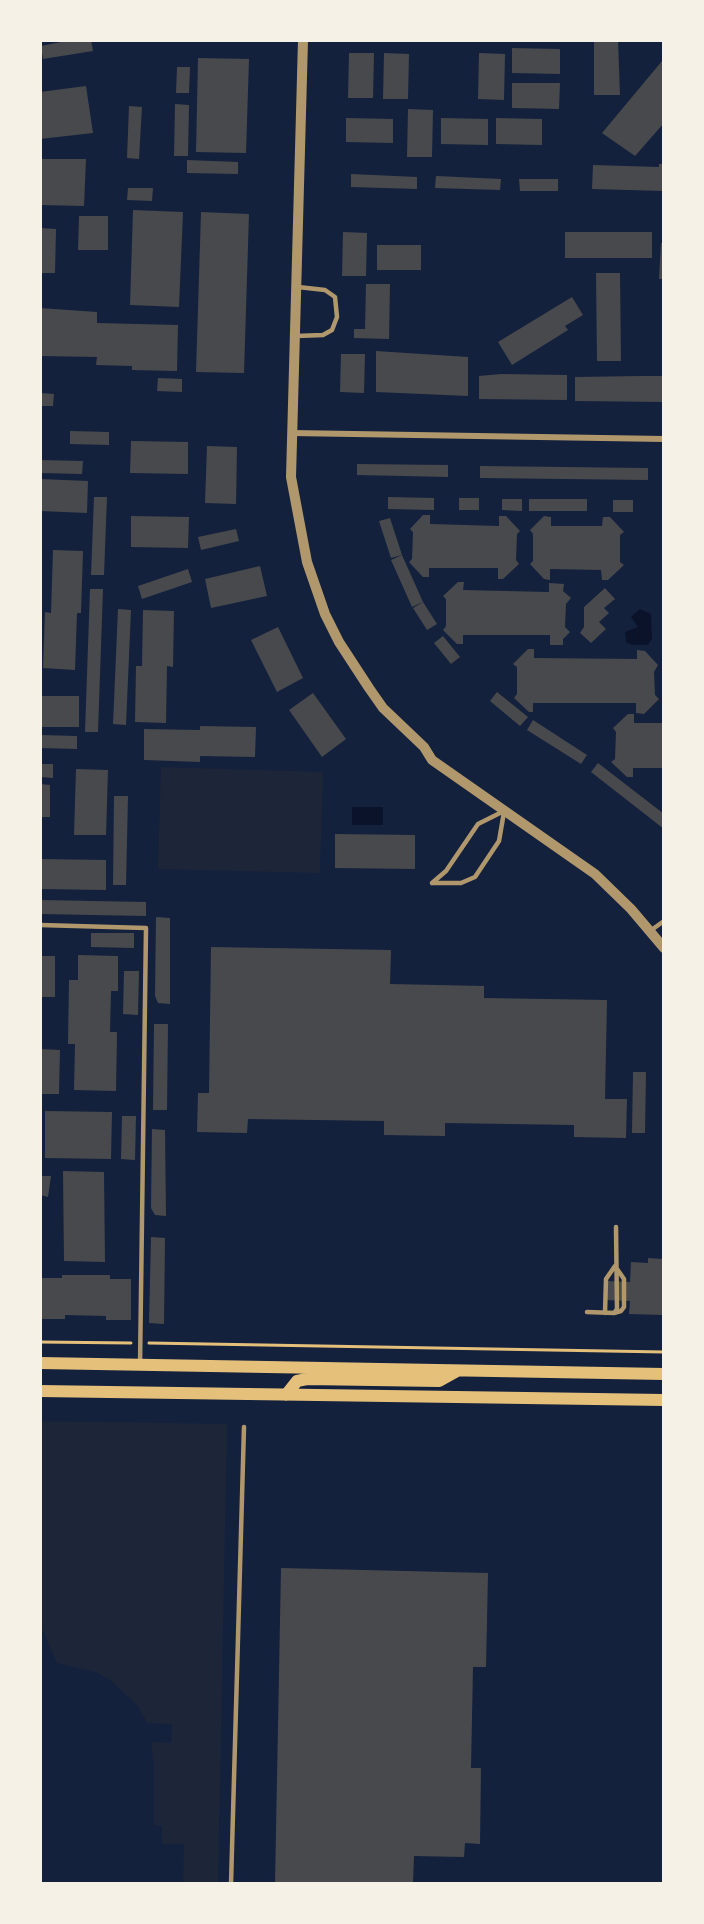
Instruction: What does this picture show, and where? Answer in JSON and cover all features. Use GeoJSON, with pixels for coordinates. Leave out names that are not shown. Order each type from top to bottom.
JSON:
{"type":"FeatureCollection","features":[{"type":"Feature","properties":{"kind":"main road"},"geometry":{"type":"LineString","coordinates":[[40,1363],[663,1374]]}},
{"type":"Feature","properties":{"kind":"main road"},"geometry":{"type":"LineString","coordinates":[[286,1395],[297,1381],[307,1379],[439,1381],[458,1370]]}},
{"type":"Feature","properties":{"kind":"main road"},"geometry":{"type":"LineString","coordinates":[[40,1391],[663,1400]]}},
{"type":"Feature","properties":{"kind":"street"},"geometry":{"type":"LineString","coordinates":[[303,40],[291,477],[300,536],[316,587],[339,642],[383,708],[424,747],[432,760],[595,874],[650,931],[663,948]]}},
{"type":"Feature","properties":{"kind":"street"},"geometry":{"type":"LineString","coordinates":[[291,433],[663,439]]}},
{"type":"Feature","properties":{"kind":"lane"},"geometry":{"type":"LineString","coordinates":[[294,336],[323,335],[332,330],[338,317],[335,297],[326,290],[295,286]]}},
{"type":"Feature","properties":{"kind":"lane"},"geometry":{"type":"LineString","coordinates":[[504,811],[499,842],[475,877],[461,883],[432,883],[446,871],[478,824],[504,811]]}},
{"type":"Feature","properties":{"kind":"lane"},"geometry":{"type":"LineString","coordinates":[[650,931],[663,921]]}},
{"type":"Feature","properties":{"kind":"lane"},"geometry":{"type":"LineString","coordinates":[[40,925],[146,928],[140,1365]]}},
{"type":"Feature","properties":{"kind":"lane"},"geometry":{"type":"LineString","coordinates":[[587,1312],[614,1313],[616,1309],[616,1227]]}},
{"type":"Feature","properties":{"kind":"lane"},"geometry":{"type":"LineString","coordinates":[[605,1313],[606,1279],[615,1266]]}},
{"type":"Feature","properties":{"kind":"lane"},"geometry":{"type":"LineString","coordinates":[[231,1884],[244,1427]]}},
{"type":"Feature","properties":{"kind":"path"},"geometry":{"type":"LineString","coordinates":[[40,1342],[663,1352]]}},
{"type":"Feature","properties":{"kind":"shaded area"},"geometry":{"type":"Polygon","coordinates":[[[640,609],[651,614],[652,639],[648,645],[632,645],[626,642],[625,632],[638,627],[631,617],[640,609]]]}},
{"type":"Feature","properties":{"kind":"shaded area"},"geometry":{"type":"Polygon","coordinates":[[[161,767],[323,772],[320,873],[158,869],[161,767]]]}},
{"type":"Feature","properties":{"kind":"shaded area"},"geometry":{"type":"Polygon","coordinates":[[[352,807],[383,807],[383,825],[352,825],[352,807]]]}},
{"type":"Feature","properties":{"kind":"shaded area"},"geometry":{"type":"Polygon","coordinates":[[[40,1421],[227,1424],[218,1883],[183,1883],[184,1844],[162,1844],[162,1826],[154,1825],[154,1767],[151,1742],[171,1743],[172,1724],[147,1723],[138,1706],[110,1680],[96,1672],[57,1663],[41,1626],[40,1421]]]}},
{"type":"Feature","properties":{"kind":"building"},"geometry":{"type":"Polygon","coordinates":[[[71,40],[91,40],[93,51],[43,59],[41,46],[71,40]]]}},
{"type":"Feature","properties":{"kind":"building"},"geometry":{"type":"Polygon","coordinates":[[[594,40],[618,40],[620,95],[594,95],[594,40]]]}},
{"type":"Feature","properties":{"kind":"building"},"geometry":{"type":"Polygon","coordinates":[[[512,48],[560,49],[560,74],[512,73],[512,48]]]}},
{"type":"Feature","properties":{"kind":"building"},"geometry":{"type":"Polygon","coordinates":[[[349,53],[374,53],[373,98],[348,98],[349,53]]]}},
{"type":"Feature","properties":{"kind":"building"},"geometry":{"type":"Polygon","coordinates":[[[384,53],[409,54],[408,99],[383,99],[384,53]]]}},
{"type":"Feature","properties":{"kind":"building"},"geometry":{"type":"Polygon","coordinates":[[[479,53],[505,54],[504,100],[478,99],[479,53]]]}},
{"type":"Feature","properties":{"kind":"building"},"geometry":{"type":"Polygon","coordinates":[[[198,58],[249,59],[246,153],[196,152],[198,58]]]}},
{"type":"Feature","properties":{"kind":"building"},"geometry":{"type":"Polygon","coordinates":[[[662,61],[664,123],[635,156],[602,133],[662,61]]]}},
{"type":"Feature","properties":{"kind":"building"},"geometry":{"type":"Polygon","coordinates":[[[177,67],[190,67],[189,93],[176,93],[177,67]]]}},
{"type":"Feature","properties":{"kind":"building"},"geometry":{"type":"Polygon","coordinates":[[[512,83],[560,83],[559,109],[512,108],[512,83]]]}},
{"type":"Feature","properties":{"kind":"building"},"geometry":{"type":"Polygon","coordinates":[[[86,86],[93,133],[40,139],[40,92],[86,86]]]}},
{"type":"Feature","properties":{"kind":"building"},"geometry":{"type":"Polygon","coordinates":[[[175,104],[189,105],[188,156],[174,156],[175,104]]]}},
{"type":"Feature","properties":{"kind":"building"},"geometry":{"type":"Polygon","coordinates":[[[129,106],[142,107],[139,159],[127,158],[129,106]]]}},
{"type":"Feature","properties":{"kind":"building"},"geometry":{"type":"Polygon","coordinates":[[[408,109],[433,110],[432,157],[407,157],[408,109]]]}},
{"type":"Feature","properties":{"kind":"building"},"geometry":{"type":"Polygon","coordinates":[[[346,118],[393,119],[393,143],[346,142],[346,118]]]}},
{"type":"Feature","properties":{"kind":"building"},"geometry":{"type":"Polygon","coordinates":[[[441,118],[488,119],[488,145],[441,144],[441,118]]]}},
{"type":"Feature","properties":{"kind":"building"},"geometry":{"type":"Polygon","coordinates":[[[496,118],[542,119],[542,145],[496,144],[496,118]]]}},
{"type":"Feature","properties":{"kind":"building"},"geometry":{"type":"Polygon","coordinates":[[[40,159],[86,159],[84,206],[40,205],[40,159]]]}},
{"type":"Feature","properties":{"kind":"building"},"geometry":{"type":"Polygon","coordinates":[[[187,160],[238,162],[238,174],[187,173],[187,160]]]}},
{"type":"Feature","properties":{"kind":"building"},"geometry":{"type":"Polygon","coordinates":[[[659,164],[664,164],[664,191],[592,189],[593,165],[659,167],[659,164]]]}},
{"type":"Feature","properties":{"kind":"building"},"geometry":{"type":"Polygon","coordinates":[[[351,174],[417,177],[417,189],[351,187],[351,174]]]}},
{"type":"Feature","properties":{"kind":"building"},"geometry":{"type":"Polygon","coordinates":[[[436,176],[501,179],[500,190],[435,188],[436,176]]]}},
{"type":"Feature","properties":{"kind":"building"},"geometry":{"type":"Polygon","coordinates":[[[519,179],[558,179],[558,191],[520,191],[519,179]]]}},
{"type":"Feature","properties":{"kind":"building"},"geometry":{"type":"Polygon","coordinates":[[[128,188],[153,188],[152,201],[127,200],[128,188]]]}},
{"type":"Feature","properties":{"kind":"building"},"geometry":{"type":"Polygon","coordinates":[[[133,210],[183,212],[179,307],[130,305],[133,210]]]}},
{"type":"Feature","properties":{"kind":"building"},"geometry":{"type":"Polygon","coordinates":[[[201,212],[249,214],[244,373],[196,372],[201,212]]]}},
{"type":"Feature","properties":{"kind":"building"},"geometry":{"type":"Polygon","coordinates":[[[79,216],[108,216],[108,250],[78,250],[79,216]]]}},
{"type":"Feature","properties":{"kind":"building"},"geometry":{"type":"Polygon","coordinates":[[[40,228],[56,229],[55,273],[40,273],[40,228]]]}},
{"type":"Feature","properties":{"kind":"building"},"geometry":{"type":"Polygon","coordinates":[[[343,232],[367,233],[366,276],[342,276],[343,232]]]}},
{"type":"Feature","properties":{"kind":"building"},"geometry":{"type":"Polygon","coordinates":[[[565,232],[652,232],[652,258],[565,258],[565,232]]]}},
{"type":"Feature","properties":{"kind":"building"},"geometry":{"type":"Polygon","coordinates":[[[661,243],[664,243],[664,279],[659,279],[661,243]]]}},
{"type":"Feature","properties":{"kind":"building"},"geometry":{"type":"Polygon","coordinates":[[[377,245],[421,245],[421,270],[377,270],[377,245]]]}},
{"type":"Feature","properties":{"kind":"building"},"geometry":{"type":"Polygon","coordinates":[[[596,273],[620,273],[621,361],[597,361],[596,273]]]}},
{"type":"Feature","properties":{"kind":"building"},"geometry":{"type":"Polygon","coordinates":[[[366,284],[390,284],[389,339],[354,338],[354,329],[365,329],[366,284]]]}},
{"type":"Feature","properties":{"kind":"building"},"geometry":{"type":"Polygon","coordinates":[[[572,297],[583,315],[565,326],[568,330],[512,365],[498,342],[572,297]]]}},
{"type":"Feature","properties":{"kind":"building"},"geometry":{"type":"Polygon","coordinates":[[[40,308],[97,312],[97,323],[178,325],[177,371],[132,370],[132,366],[96,365],[97,357],[40,356],[40,308]]]}},
{"type":"Feature","properties":{"kind":"building"},"geometry":{"type":"Polygon","coordinates":[[[376,351],[468,357],[468,396],[376,392],[376,351]]]}},
{"type":"Feature","properties":{"kind":"building"},"geometry":{"type":"Polygon","coordinates":[[[341,354],[365,354],[364,393],[340,392],[341,354]]]}},
{"type":"Feature","properties":{"kind":"building"},"geometry":{"type":"Polygon","coordinates":[[[567,375],[567,400],[479,399],[479,376],[567,375]]]}},
{"type":"Feature","properties":{"kind":"building"},"geometry":{"type":"Polygon","coordinates":[[[663,376],[663,402],[575,401],[575,377],[663,376]]]}},
{"type":"Feature","properties":{"kind":"building"},"geometry":{"type":"Polygon","coordinates":[[[158,378],[182,379],[182,392],[157,391],[158,378]]]}},
{"type":"Feature","properties":{"kind":"building"},"geometry":{"type":"Polygon","coordinates":[[[40,393],[54,394],[53,406],[40,406],[40,393]]]}},
{"type":"Feature","properties":{"kind":"building"},"geometry":{"type":"Polygon","coordinates":[[[70,431],[109,432],[109,445],[70,444],[70,431]]]}},
{"type":"Feature","properties":{"kind":"building"},"geometry":{"type":"Polygon","coordinates":[[[131,441],[188,442],[188,474],[130,473],[131,441]]]}},
{"type":"Feature","properties":{"kind":"building"},"geometry":{"type":"Polygon","coordinates":[[[207,446],[237,447],[236,504],[205,503],[207,446]]]}},
{"type":"Feature","properties":{"kind":"building"},"geometry":{"type":"Polygon","coordinates":[[[40,460],[83,461],[82,474],[40,473],[40,460]]]}},
{"type":"Feature","properties":{"kind":"building"},"geometry":{"type":"Polygon","coordinates":[[[357,464],[448,465],[448,477],[357,475],[357,464]]]}},
{"type":"Feature","properties":{"kind":"building"},"geometry":{"type":"Polygon","coordinates":[[[480,466],[648,468],[648,480],[480,478],[480,466]]]}},
{"type":"Feature","properties":{"kind":"building"},"geometry":{"type":"Polygon","coordinates":[[[40,479],[88,481],[87,513],[40,511],[40,479]]]}},
{"type":"Feature","properties":{"kind":"building"},"geometry":{"type":"Polygon","coordinates":[[[94,497],[107,497],[104,575],[91,575],[94,497]]]}},
{"type":"Feature","properties":{"kind":"building"},"geometry":{"type":"Polygon","coordinates":[[[388,497],[434,498],[434,510],[388,509],[388,497]]]}},
{"type":"Feature","properties":{"kind":"building"},"geometry":{"type":"Polygon","coordinates":[[[459,498],[479,498],[479,510],[459,510],[459,498]]]}},
{"type":"Feature","properties":{"kind":"building"},"geometry":{"type":"Polygon","coordinates":[[[502,499],[522,499],[522,511],[502,510],[502,499]]]}},
{"type":"Feature","properties":{"kind":"building"},"geometry":{"type":"Polygon","coordinates":[[[529,499],[587,499],[587,511],[529,511],[529,499]]]}},
{"type":"Feature","properties":{"kind":"building"},"geometry":{"type":"Polygon","coordinates":[[[613,500],[633,500],[633,512],[613,512],[613,500]]]}},
{"type":"Feature","properties":{"kind":"building"},"geometry":{"type":"Polygon","coordinates":[[[423,515],[430,515],[430,524],[499,526],[499,516],[506,516],[520,531],[517,534],[516,560],[519,564],[503,579],[498,579],[498,568],[429,568],[429,577],[423,577],[409,562],[412,559],[413,532],[410,529],[423,515]]]}},
{"type":"Feature","properties":{"kind":"building"},"geometry":{"type":"Polygon","coordinates":[[[131,516],[189,517],[188,548],[131,547],[131,516]]]}},
{"type":"Feature","properties":{"kind":"building"},"geometry":{"type":"Polygon","coordinates":[[[544,516],[551,517],[551,526],[602,526],[603,517],[610,517],[624,532],[620,535],[620,562],[624,565],[608,580],[602,580],[601,570],[550,569],[550,580],[544,579],[530,564],[533,561],[533,534],[530,530],[544,516]]]}},
{"type":"Feature","properties":{"kind":"building"},"geometry":{"type":"Polygon","coordinates":[[[390,518],[402,555],[391,558],[379,521],[390,518]]]}},
{"type":"Feature","properties":{"kind":"building"},"geometry":{"type":"Polygon","coordinates":[[[236,529],[239,541],[201,550],[198,537],[236,529]]]}},
{"type":"Feature","properties":{"kind":"building"},"geometry":{"type":"Polygon","coordinates":[[[53,550],[83,551],[81,613],[77,613],[75,670],[43,668],[45,612],[51,613],[53,550]]]}},
{"type":"Feature","properties":{"kind":"building"},"geometry":{"type":"Polygon","coordinates":[[[402,555],[423,602],[412,607],[391,560],[402,555]]]}},
{"type":"Feature","properties":{"kind":"building"},"geometry":{"type":"Polygon","coordinates":[[[260,566],[267,596],[211,608],[205,579],[260,566]]]}},
{"type":"Feature","properties":{"kind":"building"},"geometry":{"type":"Polygon","coordinates":[[[188,569],[192,582],[142,599],[138,586],[188,569]]]}},
{"type":"Feature","properties":{"kind":"building"},"geometry":{"type":"Polygon","coordinates":[[[458,582],[464,582],[463,590],[549,592],[549,583],[564,584],[563,591],[571,598],[566,604],[565,627],[570,632],[563,639],[563,645],[550,645],[550,635],[463,635],[463,644],[457,644],[443,630],[446,626],[446,599],[443,596],[458,582]]]}},
{"type":"Feature","properties":{"kind":"building"},"geometry":{"type":"Polygon","coordinates":[[[605,588],[615,599],[604,608],[609,613],[599,622],[606,629],[591,643],[580,633],[584,627],[584,607],[605,588]]]}},
{"type":"Feature","properties":{"kind":"building"},"geometry":{"type":"Polygon","coordinates":[[[90,589],[103,589],[98,732],[85,732],[90,589]]]}},
{"type":"Feature","properties":{"kind":"building"},"geometry":{"type":"Polygon","coordinates":[[[423,602],[437,624],[427,630],[413,608],[423,602]]]}},
{"type":"Feature","properties":{"kind":"building"},"geometry":{"type":"Polygon","coordinates":[[[118,609],[131,610],[126,725],[113,724],[118,609]]]}},
{"type":"Feature","properties":{"kind":"building"},"geometry":{"type":"Polygon","coordinates":[[[143,610],[174,611],[173,667],[167,666],[166,723],[135,722],[136,666],[142,666],[143,610]]]}},
{"type":"Feature","properties":{"kind":"building"},"geometry":{"type":"Polygon","coordinates":[[[278,627],[303,678],[277,692],[251,640],[278,627]]]}},
{"type":"Feature","properties":{"kind":"building"},"geometry":{"type":"Polygon","coordinates":[[[443,636],[460,657],[451,664],[434,643],[443,636]]]}},
{"type":"Feature","properties":{"kind":"building"},"geometry":{"type":"Polygon","coordinates":[[[528,649],[534,649],[534,658],[637,659],[637,650],[645,651],[658,665],[654,672],[655,695],[659,699],[644,714],[636,713],[636,703],[533,703],[533,712],[529,712],[514,698],[517,694],[517,667],[513,664],[528,649]]]}},
{"type":"Feature","properties":{"kind":"building"},"geometry":{"type":"Polygon","coordinates":[[[497,692],[528,717],[520,726],[490,701],[497,692]]]}},
{"type":"Feature","properties":{"kind":"building"},"geometry":{"type":"Polygon","coordinates":[[[313,693],[346,739],[322,757],[289,710],[313,693]]]}},
{"type":"Feature","properties":{"kind":"building"},"geometry":{"type":"Polygon","coordinates":[[[40,696],[79,696],[79,727],[40,727],[40,696]]]}},
{"type":"Feature","properties":{"kind":"building"},"geometry":{"type":"Polygon","coordinates":[[[628,714],[634,714],[634,723],[664,723],[664,768],[633,768],[633,777],[627,777],[611,762],[615,759],[616,732],[613,728],[628,714]]]}},
{"type":"Feature","properties":{"kind":"building"},"geometry":{"type":"Polygon","coordinates":[[[533,720],[587,755],[581,764],[527,730],[533,720]]]}},
{"type":"Feature","properties":{"kind":"building"},"geometry":{"type":"Polygon","coordinates":[[[200,726],[256,727],[255,757],[200,756],[200,762],[144,760],[144,729],[200,730],[200,726]]]}},
{"type":"Feature","properties":{"kind":"building"},"geometry":{"type":"Polygon","coordinates":[[[40,735],[77,736],[77,749],[40,748],[40,735]]]}},
{"type":"Feature","properties":{"kind":"building"},"geometry":{"type":"Polygon","coordinates":[[[598,763],[664,814],[664,829],[591,772],[598,763]]]}},
{"type":"Feature","properties":{"kind":"building"},"geometry":{"type":"Polygon","coordinates":[[[40,764],[53,764],[53,778],[40,777],[40,764]]]}},
{"type":"Feature","properties":{"kind":"building"},"geometry":{"type":"Polygon","coordinates":[[[76,769],[108,770],[106,835],[74,835],[76,769]]]}},
{"type":"Feature","properties":{"kind":"building"},"geometry":{"type":"Polygon","coordinates":[[[40,784],[50,785],[50,817],[40,817],[40,784]]]}},
{"type":"Feature","properties":{"kind":"building"},"geometry":{"type":"Polygon","coordinates":[[[114,796],[128,796],[126,885],[113,885],[114,796]]]}},
{"type":"Feature","properties":{"kind":"building"},"geometry":{"type":"Polygon","coordinates":[[[335,834],[415,835],[415,869],[335,868],[335,834]]]}},
{"type":"Feature","properties":{"kind":"building"},"geometry":{"type":"Polygon","coordinates":[[[40,859],[106,860],[106,890],[40,889],[40,859]]]}},
{"type":"Feature","properties":{"kind":"building"},"geometry":{"type":"Polygon","coordinates":[[[40,900],[146,902],[146,916],[40,914],[40,900]]]}},
{"type":"Feature","properties":{"kind":"building"},"geometry":{"type":"Polygon","coordinates":[[[156,917],[170,918],[170,1004],[158,1003],[155,996],[156,917]]]}},
{"type":"Feature","properties":{"kind":"building"},"geometry":{"type":"Polygon","coordinates":[[[91,933],[134,933],[134,948],[91,947],[91,933]]]}},
{"type":"Feature","properties":{"kind":"building"},"geometry":{"type":"Polygon","coordinates":[[[211,947],[391,950],[390,984],[484,986],[484,998],[607,1000],[605,1099],[627,1099],[626,1138],[574,1137],[574,1125],[445,1123],[445,1136],[384,1135],[384,1121],[248,1119],[247,1133],[197,1132],[198,1093],[209,1093],[211,947]]]}},
{"type":"Feature","properties":{"kind":"building"},"geometry":{"type":"Polygon","coordinates":[[[78,955],[118,956],[118,991],[111,991],[110,1032],[117,1032],[116,1091],[74,1090],[75,1044],[68,1044],[69,980],[78,980],[78,955]]]}},
{"type":"Feature","properties":{"kind":"building"},"geometry":{"type":"Polygon","coordinates":[[[40,956],[55,956],[55,997],[40,997],[40,956]]]}},
{"type":"Feature","properties":{"kind":"building"},"geometry":{"type":"Polygon","coordinates":[[[124,971],[139,971],[138,1015],[123,1014],[124,971]]]}},
{"type":"Feature","properties":{"kind":"building"},"geometry":{"type":"Polygon","coordinates":[[[154,1024],[168,1024],[167,1110],[153,1110],[154,1024]]]}},
{"type":"Feature","properties":{"kind":"building"},"geometry":{"type":"Polygon","coordinates":[[[40,1049],[60,1050],[59,1094],[40,1094],[40,1049]]]}},
{"type":"Feature","properties":{"kind":"building"},"geometry":{"type":"Polygon","coordinates":[[[633,1072],[646,1072],[645,1133],[632,1133],[633,1072]]]}},
{"type":"Feature","properties":{"kind":"building"},"geometry":{"type":"Polygon","coordinates":[[[45,1111],[112,1112],[111,1159],[45,1158],[45,1111]]]}},
{"type":"Feature","properties":{"kind":"building"},"geometry":{"type":"Polygon","coordinates":[[[122,1116],[136,1116],[135,1160],[121,1159],[122,1116]]]}},
{"type":"Feature","properties":{"kind":"building"},"geometry":{"type":"Polygon","coordinates":[[[152,1129],[165,1130],[166,1216],[155,1215],[151,1208],[152,1129]]]}},
{"type":"Feature","properties":{"kind":"building"},"geometry":{"type":"Polygon","coordinates":[[[63,1171],[104,1172],[105,1262],[64,1261],[63,1171]]]}},
{"type":"Feature","properties":{"kind":"building"},"geometry":{"type":"Polygon","coordinates":[[[40,1176],[51,1176],[48,1197],[40,1195],[40,1176]]]}},
{"type":"Feature","properties":{"kind":"building"},"geometry":{"type":"Polygon","coordinates":[[[151,1237],[165,1238],[164,1324],[149,1323],[151,1237]]]}},
{"type":"Feature","properties":{"kind":"building"},"geometry":{"type":"Polygon","coordinates":[[[648,1258],[663,1259],[664,1315],[629,1314],[630,1301],[605,1300],[606,1281],[630,1282],[631,1262],[648,1263],[648,1258]]]}},
{"type":"Feature","properties":{"kind":"building"},"geometry":{"type":"Polygon","coordinates":[[[62,1275],[110,1275],[110,1279],[131,1279],[131,1320],[106,1320],[106,1316],[65,1315],[65,1319],[40,1319],[40,1278],[62,1278],[62,1275]]]}},
{"type":"Feature","properties":{"kind":"building"},"geometry":{"type":"Polygon","coordinates":[[[281,1568],[488,1573],[486,1667],[473,1667],[471,1768],[481,1768],[480,1844],[465,1843],[464,1857],[414,1856],[413,1884],[275,1884],[281,1568]]]}}]}
